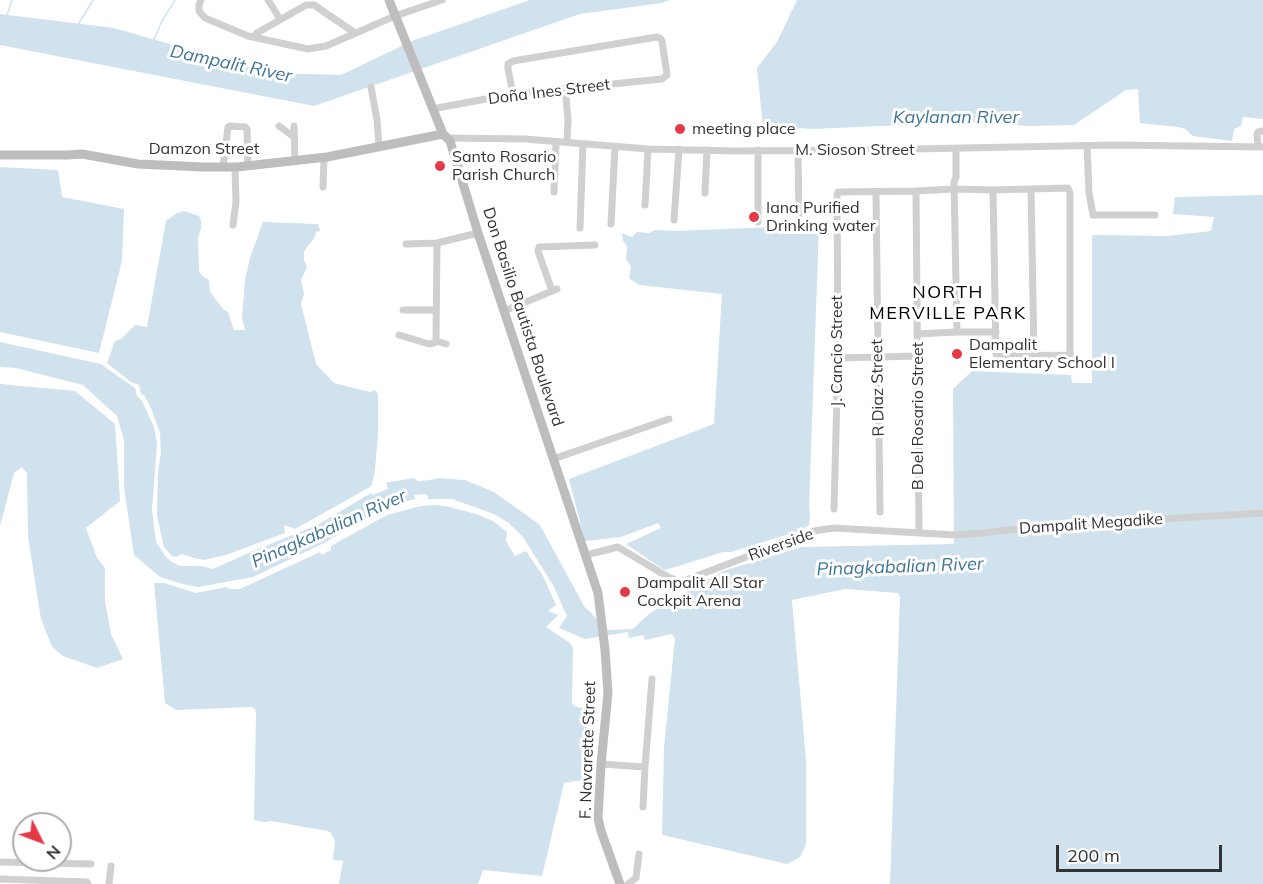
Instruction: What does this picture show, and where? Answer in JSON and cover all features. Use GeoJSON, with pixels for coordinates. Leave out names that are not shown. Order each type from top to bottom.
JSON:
{"type":"FeatureCollection","features":[{"type":"Feature","properties":{"kind":"main road","name":"Don Basilio Bautista Boulevard"},"geometry":{"type":"LineString","coordinates":[[389,0],[432,109],[445,136],[450,141],[478,233],[598,593],[605,650]]}},
{"type":"Feature","properties":{"kind":"main road","name":"Damzon Street"},"geometry":{"type":"LineString","coordinates":[[0,155],[82,154],[131,163],[223,167],[324,157],[445,136]]}},
{"type":"Feature","properties":{"kind":"main road","name":"F. Navarette Street"},"geometry":{"type":"LineString","coordinates":[[605,650],[608,693],[598,818],[620,884]]}},
{"type":"Feature","properties":{"kind":"street"},"geometry":{"type":"LineString","coordinates":[[201,0],[199,11],[205,18],[253,37],[308,49],[326,46],[395,16],[442,0]]}},
{"type":"Feature","properties":{"kind":"street"},"geometry":{"type":"LineString","coordinates":[[268,0],[280,19]]}},
{"type":"Feature","properties":{"kind":"street"},"geometry":{"type":"LineString","coordinates":[[253,37],[306,5],[314,5],[355,33]]}},
{"type":"Feature","properties":{"kind":"street","name":"Doña Ines Street"},"geometry":{"type":"LineString","coordinates":[[432,109],[513,94],[662,79],[667,75],[662,41],[657,37],[513,61],[508,64],[508,69],[513,94]]}},
{"type":"Feature","properties":{"kind":"street"},"geometry":{"type":"LineString","coordinates":[[371,87],[379,147]]}},
{"type":"Feature","properties":{"kind":"street"},"geometry":{"type":"LineString","coordinates":[[566,88],[567,142]]}},
{"type":"Feature","properties":{"kind":"street"},"geometry":{"type":"LineString","coordinates":[[223,167],[228,127],[230,126],[247,129],[248,165]]}},
{"type":"Feature","properties":{"kind":"street"},"geometry":{"type":"LineString","coordinates":[[279,126],[294,137]]}},
{"type":"Feature","properties":{"kind":"street"},"geometry":{"type":"LineString","coordinates":[[294,126],[295,160]]}},
{"type":"Feature","properties":{"kind":"street"},"geometry":{"type":"LineString","coordinates":[[1260,147],[1257,134],[1263,131]]}},
{"type":"Feature","properties":{"kind":"street","name":"M. Sioson Street"},"geometry":{"type":"LineString","coordinates":[[445,136],[525,139],[648,149],[706,150],[1087,146],[1260,147]]}},
{"type":"Feature","properties":{"kind":"street"},"geometry":{"type":"LineString","coordinates":[[554,192],[556,142]]}},
{"type":"Feature","properties":{"kind":"street"},"geometry":{"type":"LineString","coordinates":[[580,228],[584,144]]}},
{"type":"Feature","properties":{"kind":"street"},"geometry":{"type":"LineString","coordinates":[[1087,146],[1092,214],[1095,216],[1155,215]]}},
{"type":"Feature","properties":{"kind":"street"},"geometry":{"type":"LineString","coordinates":[[611,224],[615,147]]}},
{"type":"Feature","properties":{"kind":"street"},"geometry":{"type":"LineString","coordinates":[[953,148],[951,177],[954,185],[957,332]]}},
{"type":"Feature","properties":{"kind":"street"},"geometry":{"type":"LineString","coordinates":[[645,205],[648,149]]}},
{"type":"Feature","properties":{"kind":"street"},"geometry":{"type":"LineString","coordinates":[[674,220],[679,149]]}},
{"type":"Feature","properties":{"kind":"street"},"geometry":{"type":"LineString","coordinates":[[705,193],[706,150]]}},
{"type":"Feature","properties":{"kind":"street"},"geometry":{"type":"LineString","coordinates":[[758,150],[758,222]]}},
{"type":"Feature","properties":{"kind":"street"},"geometry":{"type":"LineString","coordinates":[[798,150],[799,217]]}},
{"type":"Feature","properties":{"kind":"street"},"geometry":{"type":"LineString","coordinates":[[323,187],[324,157]]}},
{"type":"Feature","properties":{"kind":"street"},"geometry":{"type":"LineString","coordinates":[[233,225],[236,202],[235,166]]}},
{"type":"Feature","properties":{"kind":"street"},"geometry":{"type":"LineString","coordinates":[[876,192],[916,191],[954,185],[993,190],[1065,187],[1069,190],[1070,365]]}},
{"type":"Feature","properties":{"kind":"street"},"geometry":{"type":"LineString","coordinates":[[1031,189],[1035,356]]}},
{"type":"Feature","properties":{"kind":"street"},"geometry":{"type":"LineString","coordinates":[[993,190],[996,354],[998,356],[1071,355]]}},
{"type":"Feature","properties":{"kind":"street","name":"B Del Rosario Street"},"geometry":{"type":"LineString","coordinates":[[916,191],[919,533]]}},
{"type":"Feature","properties":{"kind":"street","name":"J. Cancio Street"},"geometry":{"type":"LineString","coordinates":[[834,510],[838,358],[837,195],[838,192],[876,192]]}},
{"type":"Feature","properties":{"kind":"street","name":"R Diaz Street"},"geometry":{"type":"LineString","coordinates":[[876,192],[880,512]]}},
{"type":"Feature","properties":{"kind":"street"},"geometry":{"type":"LineString","coordinates":[[406,243],[437,243],[478,233]]}},
{"type":"Feature","properties":{"kind":"street"},"geometry":{"type":"LineString","coordinates":[[435,341],[437,243]]}},
{"type":"Feature","properties":{"kind":"street"},"geometry":{"type":"LineString","coordinates":[[504,311],[554,290],[538,251],[539,247],[595,245]]}},
{"type":"Feature","properties":{"kind":"street"},"geometry":{"type":"LineString","coordinates":[[403,310],[436,310]]}},
{"type":"Feature","properties":{"kind":"street"},"geometry":{"type":"LineString","coordinates":[[917,334],[996,332]]}},
{"type":"Feature","properties":{"kind":"street"},"geometry":{"type":"LineString","coordinates":[[399,335],[429,344],[435,341],[446,344]]}},
{"type":"Feature","properties":{"kind":"street"},"geometry":{"type":"LineString","coordinates":[[838,358],[918,356]]}},
{"type":"Feature","properties":{"kind":"street"},"geometry":{"type":"LineString","coordinates":[[554,459],[669,419]]}},
{"type":"Feature","properties":{"kind":"street","name":"Dampalit Megadike"},"geometry":{"type":"LineString","coordinates":[[919,533],[982,534],[1054,525],[1263,513]]}},
{"type":"Feature","properties":{"kind":"street","name":"Riverside"},"geometry":{"type":"LineString","coordinates":[[586,555],[618,547],[668,577],[681,582],[814,531],[848,528],[919,533]]}},
{"type":"Feature","properties":{"kind":"street"},"geometry":{"type":"LineString","coordinates":[[643,807],[652,679]]}},
{"type":"Feature","properties":{"kind":"street"},"geometry":{"type":"LineString","coordinates":[[601,764],[645,767]]}},
{"type":"Feature","properties":{"kind":"street"},"geometry":{"type":"LineString","coordinates":[[628,884],[636,878],[639,854]]}},
{"type":"Feature","properties":{"kind":"street"},"geometry":{"type":"LineString","coordinates":[[0,862],[91,864]]}},
{"type":"Feature","properties":{"kind":"street"},"geometry":{"type":"LineString","coordinates":[[109,884],[111,866]]}},
{"type":"Feature","properties":{"kind":"street"},"geometry":{"type":"LineString","coordinates":[[0,879],[87,882],[88,884]]}},
{"type":"Feature","properties":{"kind":"water","name":"Dampalit River"},"geometry":{"type":"Polygon","coordinates":[[[530,0],[670,0],[580,14],[314,106],[0,45],[0,14],[114,28],[271,73],[341,75],[412,41],[530,0]]]}},
{"type":"Feature","properties":{"kind":"water","name":"Kaylanan River"},"geometry":{"type":"Polygon","coordinates":[[[797,0],[1263,0],[1263,119],[1243,117],[1241,126],[1234,129],[1232,141],[1193,136],[1186,129],[1178,127],[1140,123],[1138,89],[1126,90],[1074,125],[1029,126],[970,122],[813,129],[763,126],[757,68],[777,42],[797,0]]]}},
{"type":"Feature","properties":{"kind":"water"},"geometry":{"type":"Polygon","coordinates":[[[0,167],[58,170],[62,197],[124,209],[122,261],[99,353],[0,332],[0,167]]]}},
{"type":"Feature","properties":{"kind":"water","name":"Pinagkabalian River"},"geometry":{"type":"Polygon","coordinates":[[[1263,195],[1263,884],[890,884],[900,597],[898,593],[845,589],[792,600],[806,760],[806,844],[800,857],[787,864],[662,835],[664,748],[675,638],[671,634],[645,640],[643,635],[629,638],[628,632],[585,639],[559,628],[567,616],[553,585],[523,537],[509,523],[494,514],[452,499],[428,499],[427,494],[414,495],[415,499],[376,512],[324,543],[253,577],[198,587],[160,577],[134,555],[124,487],[124,440],[117,416],[83,385],[16,368],[0,367],[0,342],[101,364],[135,388],[154,427],[157,444],[152,509],[156,542],[166,557],[180,566],[202,566],[213,569],[317,525],[371,493],[373,495],[388,489],[386,483],[413,478],[418,481],[438,478],[465,480],[494,492],[540,525],[584,606],[608,630],[633,629],[650,613],[723,571],[802,547],[954,544],[953,389],[972,371],[1071,375],[1072,383],[1092,383],[1092,235],[1167,236],[1211,231],[1214,217],[1173,214],[1175,197],[1263,195]]]}},
{"type":"Feature","properties":{"kind":"water"},"geometry":{"type":"Polygon","coordinates":[[[184,211],[199,216],[201,220],[198,237],[199,272],[209,280],[210,292],[228,312],[234,330],[245,330],[242,318],[245,280],[263,222],[318,224],[320,231],[316,232],[304,252],[307,267],[301,280],[304,294],[301,304],[316,364],[334,383],[370,392],[374,390],[378,395],[375,470],[370,487],[295,529],[284,525],[285,533],[226,555],[204,560],[181,554],[176,557],[172,556],[164,547],[157,516],[160,433],[139,385],[131,382],[107,363],[115,341],[121,339],[135,325],[147,327],[166,221],[184,211]]]}},
{"type":"Feature","properties":{"kind":"water"},"geometry":{"type":"Polygon","coordinates":[[[819,225],[809,525],[802,530],[664,570],[626,544],[661,528],[658,523],[621,537],[585,541],[569,479],[714,424],[722,294],[639,285],[629,278],[631,266],[626,259],[627,248],[622,233],[632,237],[637,232],[649,233],[655,230],[819,225]]]}},
{"type":"Feature","properties":{"kind":"water"},"geometry":{"type":"Polygon","coordinates":[[[0,384],[75,391],[115,424],[120,501],[86,528],[97,558],[105,568],[105,601],[111,634],[123,659],[97,668],[63,656],[52,647],[41,619],[28,537],[27,473],[22,467],[14,473],[0,526],[0,384]]]}},
{"type":"Feature","properties":{"kind":"water"},"geometry":{"type":"Polygon","coordinates":[[[436,505],[476,514],[493,521],[507,532],[506,541],[515,556],[526,551],[543,576],[556,605],[548,611],[558,615],[546,627],[570,643],[573,648],[572,702],[574,706],[592,711],[582,780],[564,783],[542,876],[483,870],[478,884],[339,884],[343,861],[333,860],[335,841],[331,833],[271,821],[254,820],[255,709],[251,707],[176,710],[165,703],[154,583],[164,583],[196,593],[227,587],[240,589],[320,552],[322,555],[331,550],[331,546],[387,515],[421,506],[436,505]]]}},
{"type":"Feature","properties":{"kind":"waterway"},"geometry":{"type":"LineString","coordinates":[[7,15],[12,0]]}},
{"type":"Feature","properties":{"kind":"waterway"},"geometry":{"type":"LineString","coordinates":[[78,25],[93,0]]}},
{"type":"Feature","properties":{"kind":"waterway"},"geometry":{"type":"LineString","coordinates":[[153,42],[175,0]]}},
{"type":"Feature","properties":{"kind":"place","name":"meeting place"},"geometry":{"type":"Point","coordinates":[680,129]}},
{"type":"Feature","properties":{"kind":"place","name":"Santo Rosario Parish Church"},"geometry":{"type":"Point","coordinates":[440,166]}},
{"type":"Feature","properties":{"kind":"place","name":"Iana Purified Drinking water"},"geometry":{"type":"Point","coordinates":[754,217]}},
{"type":"Feature","properties":{"kind":"place","name":"Dampalit Elementary School I"},"geometry":{"type":"Point","coordinates":[957,354]}},
{"type":"Feature","properties":{"kind":"place","name":"Dampalit All Star Cockpit Arena"},"geometry":{"type":"Point","coordinates":[625,592]}},
{"type":"Feature","properties":{"kind":"district","name":"NORTH MERVILLE PARK"},"geometry":{"type":"Point","coordinates":[948,303]}}]}
